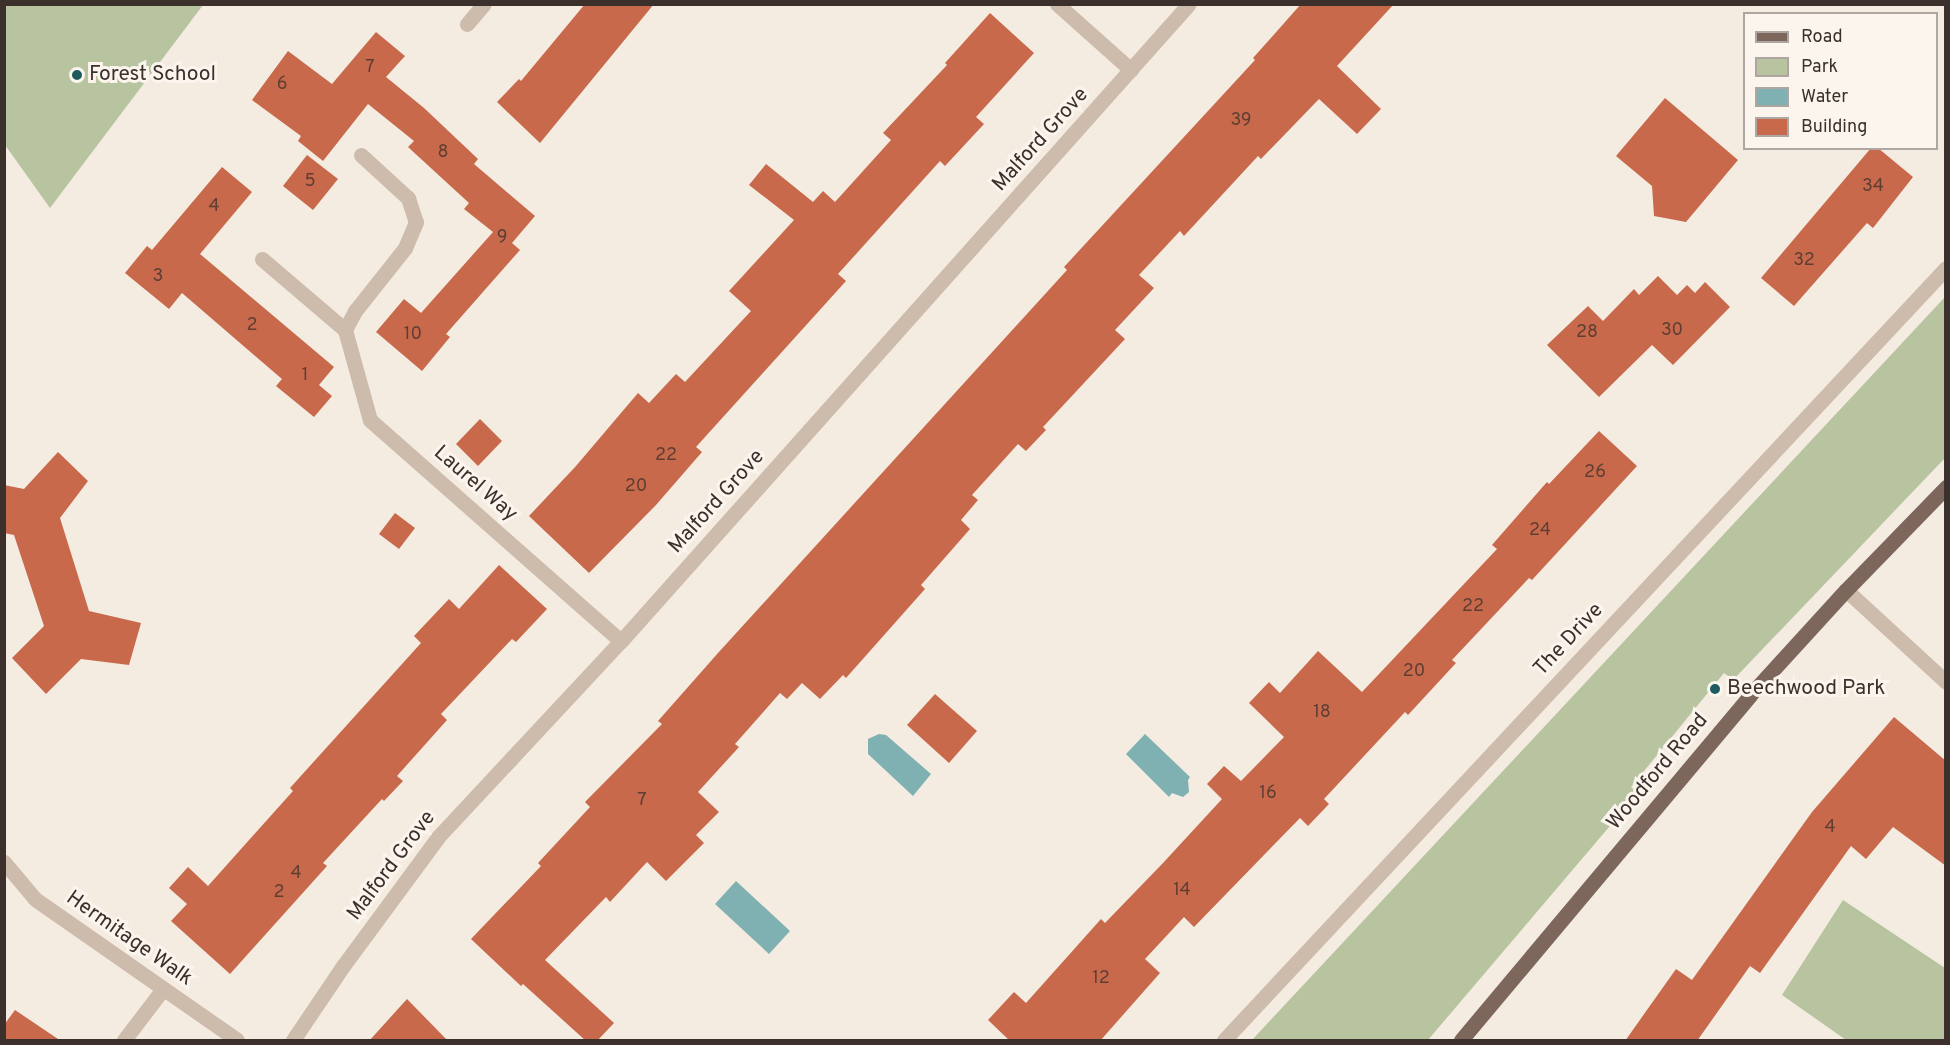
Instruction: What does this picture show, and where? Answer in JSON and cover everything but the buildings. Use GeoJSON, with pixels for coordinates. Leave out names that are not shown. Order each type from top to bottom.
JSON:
{"type":"FeatureCollection","features":[{"type":"Feature","properties":{"kind":"main road","name":"Woodford Road"},"geometry":{"type":"LineString","coordinates":[[1461,1041],[1750,695],[1846,590],[1946,487]]}},
{"type":"Feature","properties":{"kind":"street"},"geometry":{"type":"LineString","coordinates":[[467,24],[484,4]]}},
{"type":"Feature","properties":{"kind":"street"},"geometry":{"type":"LineString","coordinates":[[1057,4],[1131,70]]}},
{"type":"Feature","properties":{"kind":"street","name":"Malford Grove"},"geometry":{"type":"LineString","coordinates":[[293,1041],[343,966],[438,837],[621,641],[1189,4]]}},
{"type":"Feature","properties":{"kind":"street"},"geometry":{"type":"LineString","coordinates":[[262,259],[345,330],[355,311],[405,248],[416,222],[408,198],[361,155]]}},
{"type":"Feature","properties":{"kind":"street","name":"The Drive"},"geometry":{"type":"LineString","coordinates":[[1224,1041],[1946,268]]}},
{"type":"Feature","properties":{"kind":"street","name":"Laurel Way"},"geometry":{"type":"LineString","coordinates":[[345,330],[370,420],[621,641]]}},
{"type":"Feature","properties":{"kind":"street"},"geometry":{"type":"LineString","coordinates":[[1846,590],[1946,682]]}},
{"type":"Feature","properties":{"kind":"street","name":"Hermitage Walk"},"geometry":{"type":"LineString","coordinates":[[4,862],[35,899],[237,1041]]}},
{"type":"Feature","properties":{"kind":"street"},"geometry":{"type":"LineString","coordinates":[[124,1041],[163,989]]}},
{"type":"Feature","properties":{"kind":"green space","name":"Forest School"},"geometry":{"type":"Polygon","coordinates":[[[4,5],[203,5],[50,208],[5,145],[4,5]]]}},
{"type":"Feature","properties":{"kind":"green space"},"geometry":{"type":"Polygon","coordinates":[[[1945,297],[1945,458],[1733,680],[1724,673],[1631,787],[1638,793],[1428,1040],[1252,1040],[1945,297]]]}},
{"type":"Feature","properties":{"kind":"green space"},"geometry":{"type":"Polygon","coordinates":[[[1843,900],[1945,968],[1945,1040],[1846,1040],[1782,995],[1843,900]]]}},
{"type":"Feature","properties":{"kind":"water"},"geometry":{"type":"Polygon","coordinates":[[[879,734],[886,735],[931,774],[913,796],[868,754],[868,739],[879,734]]]}},
{"type":"Feature","properties":{"kind":"water"},"geometry":{"type":"Polygon","coordinates":[[[1145,734],[1190,777],[1189,792],[1183,797],[1172,793],[1169,797],[1126,754],[1145,734]]]}},
{"type":"Feature","properties":{"kind":"water"},"geometry":{"type":"Polygon","coordinates":[[[736,881],[790,931],[769,954],[715,904],[736,881]]]}},
{"type":"Feature","properties":{"kind":"place","name":"Forest School"},"geometry":{"type":"Point","coordinates":[77,75]}},
{"type":"Feature","properties":{"kind":"place","name":"Beechwood Park"},"geometry":{"type":"Point","coordinates":[1715,689]}}]}
